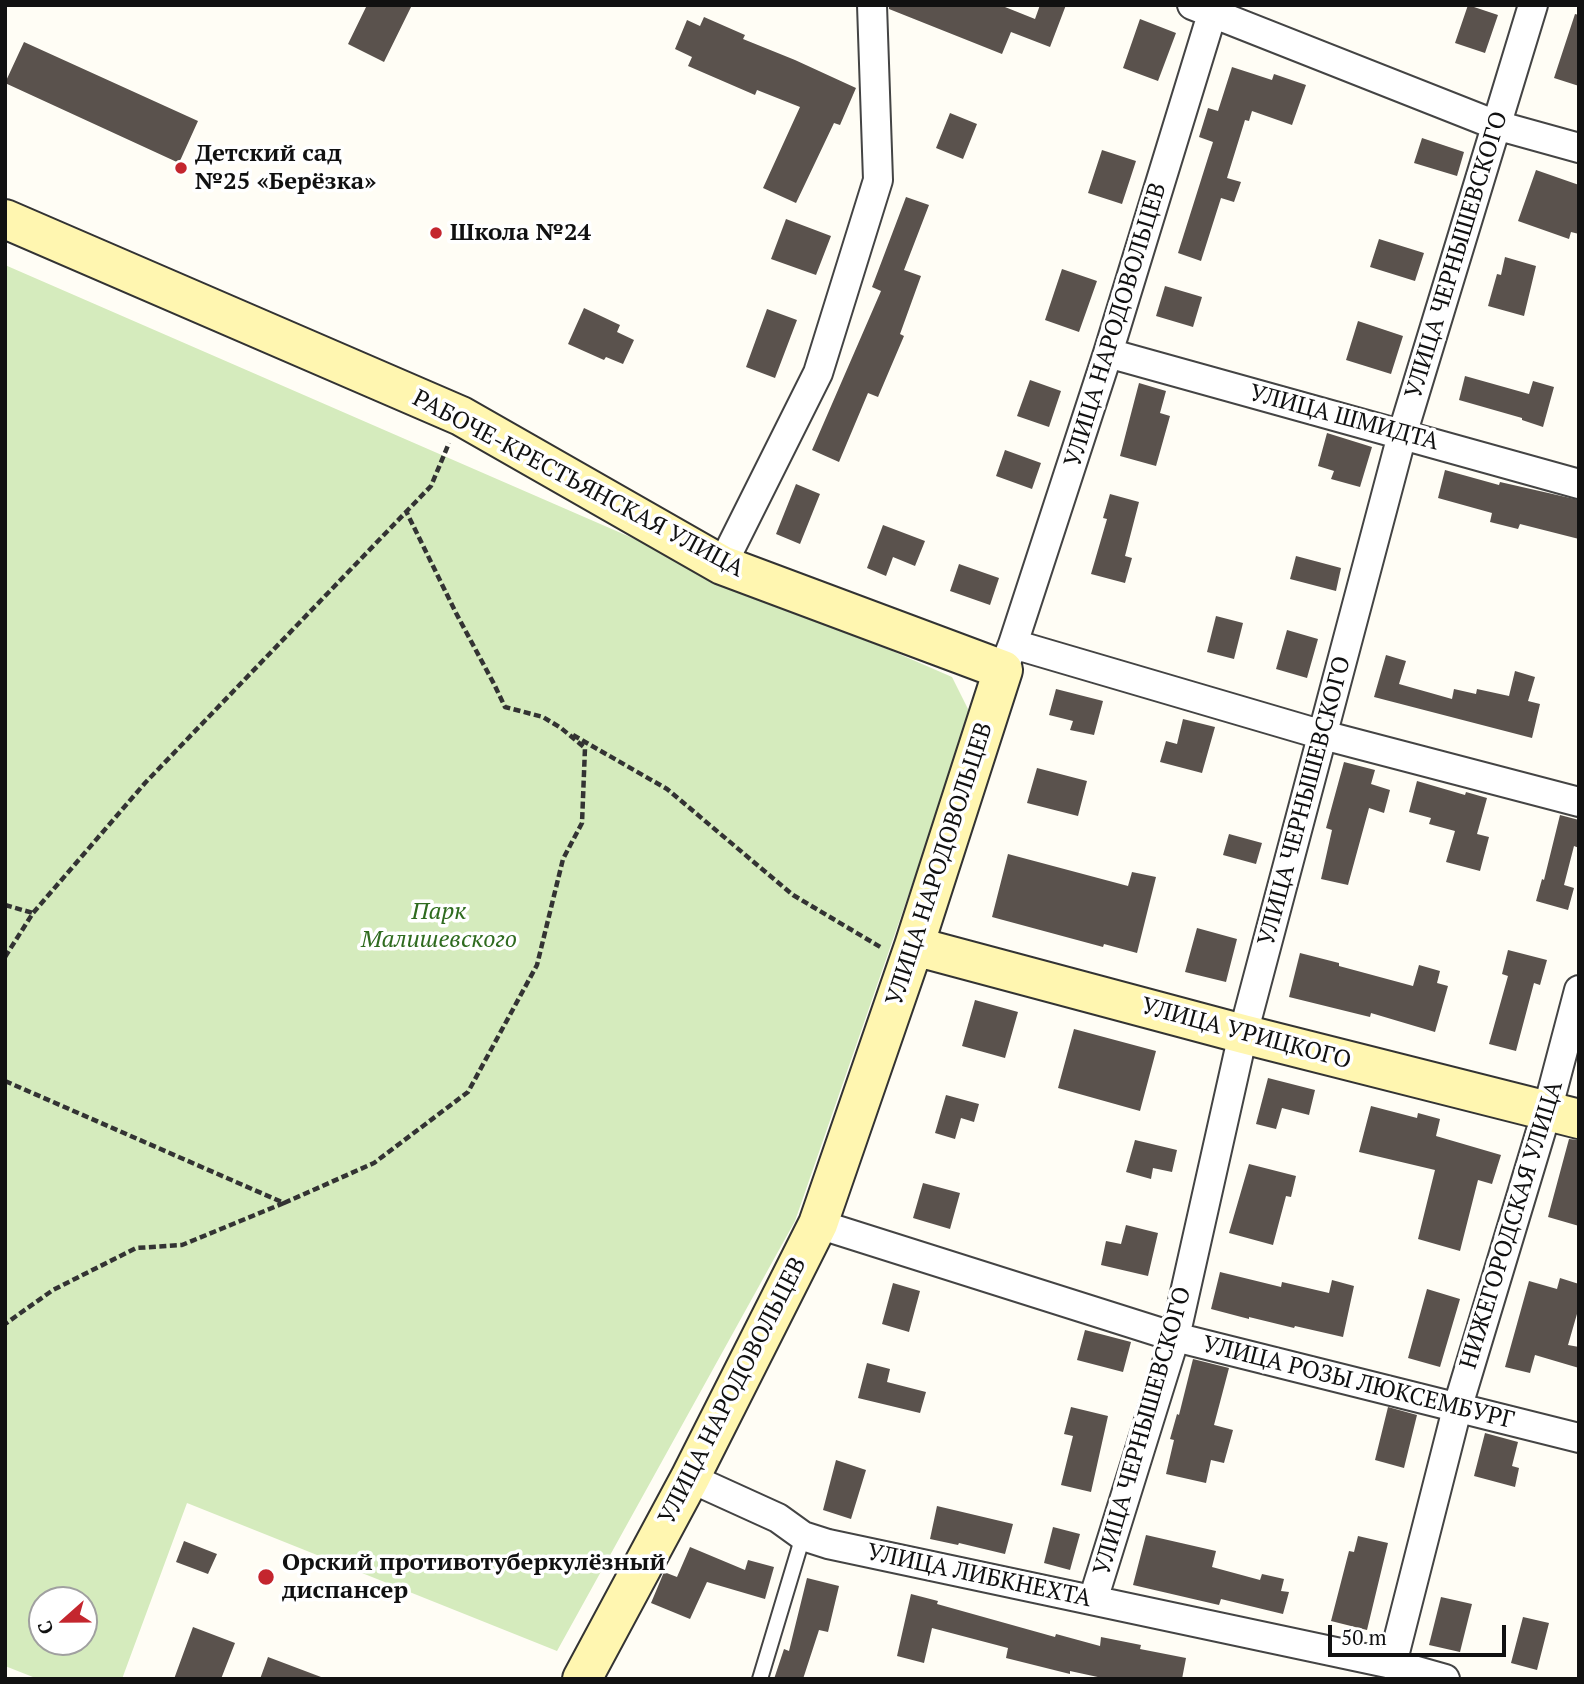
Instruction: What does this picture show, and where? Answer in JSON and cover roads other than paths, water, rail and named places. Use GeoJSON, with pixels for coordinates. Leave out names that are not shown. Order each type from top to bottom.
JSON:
{"type":"FeatureCollection","features":[{"type":"Feature","properties":{"kind":"main road","name":"РАБОЧЕ-КРЕСТЬЯНСКАЯ УЛИЦА"},"geometry":{"type":"LineString","coordinates":[[5,219],[461,416],[722,565],[1008,657]]}},
{"type":"Feature","properties":{"kind":"main road","name":"УЛИЦА НАРОДОВОЛЬЦЕВ"},"geometry":{"type":"LineString","coordinates":[[582,1679],[690,1478],[818,1224],[902,949],[1008,657]]}},
{"type":"Feature","properties":{"kind":"main road","name":"УЛИЦА УРИЦКОГО"},"geometry":{"type":"LineString","coordinates":[[902,949],[1563,1115]]}},
{"type":"Feature","properties":{"kind":"street"},"geometry":{"type":"LineString","coordinates":[[722,565],[818,373],[878,180],[872,5]]}},
{"type":"Feature","properties":{"kind":"street","name":"УЛИЦА ЧЕРНЫШЕВСКОГО"},"geometry":{"type":"LineString","coordinates":[[1093,1600],[1175,1338],[1242,1034],[1402,435],[1533,5]]}},
{"type":"Feature","properties":{"kind":"street"},"geometry":{"type":"LineString","coordinates":[[1202,10],[1496,125],[1579,148]]}},
{"type":"Feature","properties":{"kind":"street","name":"УЛИЦА НАРОДОВОЛЬЦЕВ"},"geometry":{"type":"LineString","coordinates":[[1008,657],[1108,354],[1202,10]]}},
{"type":"Feature","properties":{"kind":"street","name":"УЛИЦА ШМИДТА"},"geometry":{"type":"LineString","coordinates":[[1108,354],[1579,484]]}},
{"type":"Feature","properties":{"kind":"street"},"geometry":{"type":"LineString","coordinates":[[1008,657],[1579,803]]}},
{"type":"Feature","properties":{"kind":"street","name":"НИЖЕГОРОДСКАЯ УЛИЦА"},"geometry":{"type":"LineString","coordinates":[[1392,1664],[1457,1409],[1563,1115],[1579,990]]}},
{"type":"Feature","properties":{"kind":"street","name":"УЛИЦА РОЗЫ ЛЮКСЕМБУРГ"},"geometry":{"type":"LineString","coordinates":[[818,1224],[1175,1338],[1579,1438]]}},
{"type":"Feature","properties":{"kind":"street","name":"УЛИЦА ЛИБКНЕХТА"},"geometry":{"type":"LineString","coordinates":[[690,1478],[778,1518],[803,1536],[828,1544],[1392,1664],[1445,1679]]}},
{"type":"Feature","properties":{"kind":"lane"},"geometry":{"type":"LineString","coordinates":[[760,1679],[803,1536]]}},
{"type":"Feature","properties":{"kind":"place","name":"Детский сад №25 «Берёзка»"},"geometry":{"type":"Point","coordinates":[181,168]}},
{"type":"Feature","properties":{"kind":"place","name":"Школа №24"},"geometry":{"type":"Point","coordinates":[436,233]}},
{"type":"Feature","properties":{"kind":"place","name":"Орский противотуберкулёзный диспансер"},"geometry":{"type":"Point","coordinates":[266,1577]}},
{"type":"Feature","properties":{"kind":"park label","name":"Парк Малишевского"},"geometry":{"type":"Point","coordinates":[439,926]}}]}
